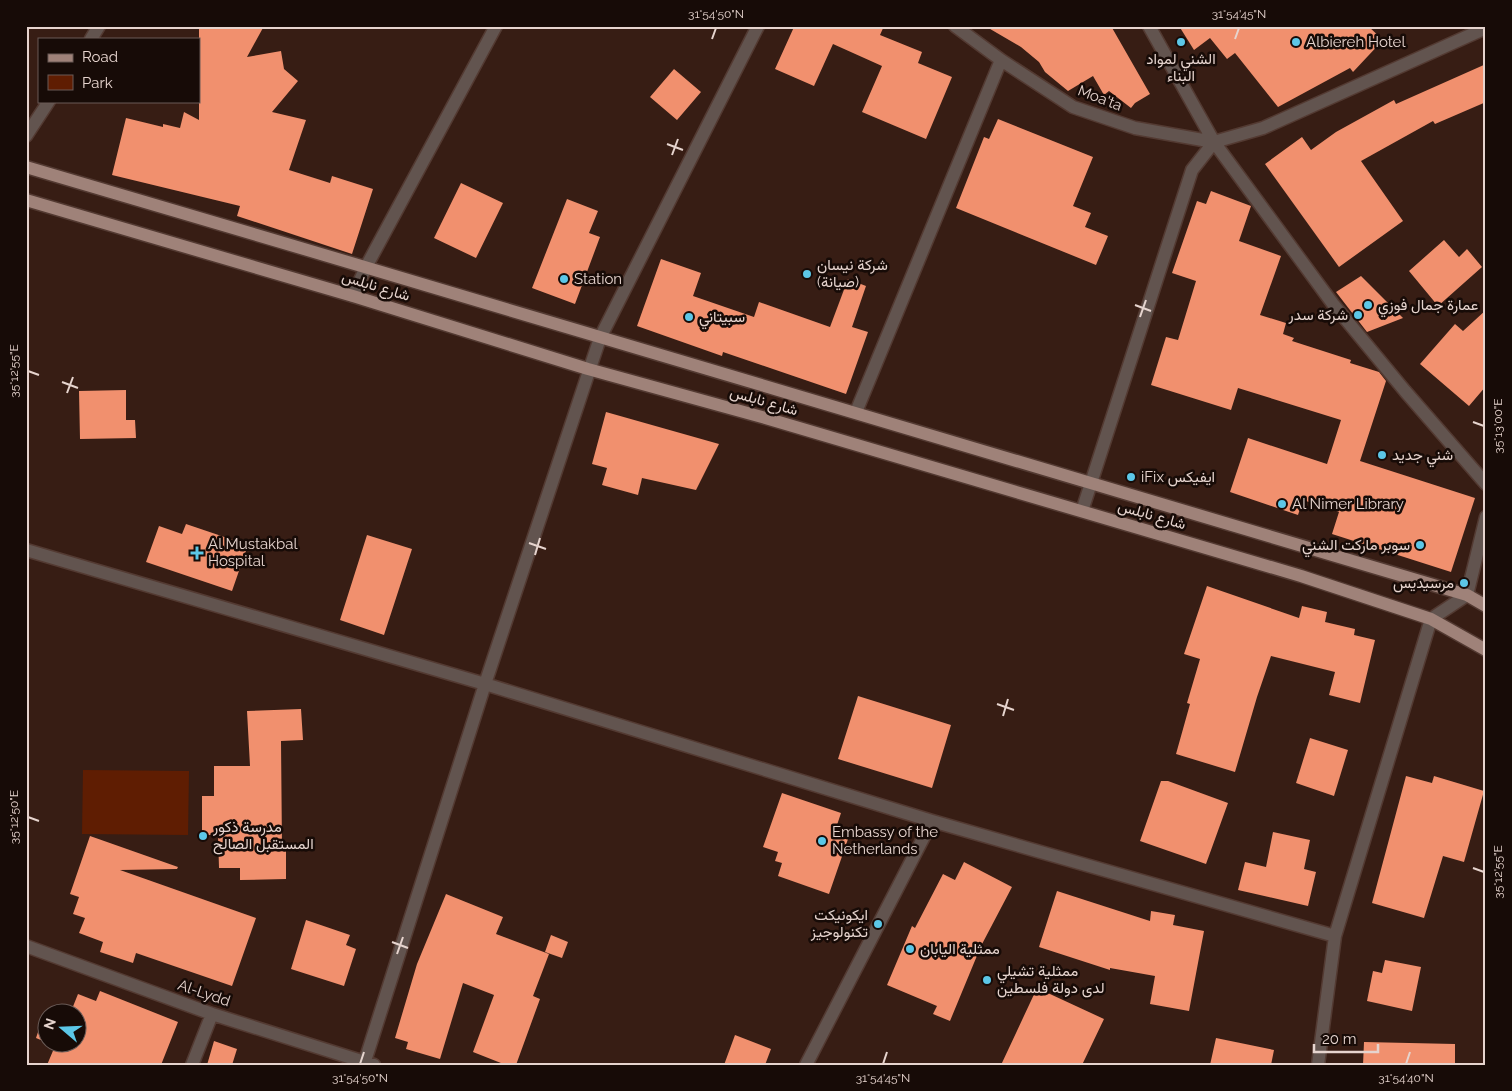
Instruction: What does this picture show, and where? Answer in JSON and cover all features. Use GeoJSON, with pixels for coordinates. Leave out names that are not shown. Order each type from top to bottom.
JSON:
{"type":"FeatureCollection","features":[{"type":"Feature","properties":{"kind":"main road","name":"شارع نابلس"},"geometry":{"type":"LineString","coordinates":[[26,167],[1467,595],[1486,606]]}},
{"type":"Feature","properties":{"kind":"main road","name":"شارع نابلس"},"geometry":{"type":"LineString","coordinates":[[26,200],[353,296],[588,369],[762,417],[1301,576],[1431,619],[1486,650]]}},
{"type":"Feature","properties":{"kind":"street"},"geometry":{"type":"LineString","coordinates":[[92,38],[99,26]]}},
{"type":"Feature","properties":{"kind":"street"},"geometry":{"type":"LineString","coordinates":[[353,296],[366,267],[496,26]]}},
{"type":"Feature","properties":{"kind":"street"},"geometry":{"type":"LineString","coordinates":[[370,1063],[485,684],[588,369],[600,338],[758,26]]}},
{"type":"Feature","properties":{"kind":"street","name":"Moa'ta"},"geometry":{"type":"LineString","coordinates":[[954,26],[1001,60],[1073,107],[1134,128],[1214,142]]}},
{"type":"Feature","properties":{"kind":"street"},"geometry":{"type":"LineString","coordinates":[[1149,26],[1214,142],[1333,304],[1404,391],[1486,484]]}},
{"type":"Feature","properties":{"kind":"street"},"geometry":{"type":"LineString","coordinates":[[1082,511],[1192,170],[1214,142],[1263,128],[1486,28]]}},
{"type":"Feature","properties":{"kind":"street"},"geometry":{"type":"LineString","coordinates":[[856,412],[1001,60]]}},
{"type":"Feature","properties":{"kind":"street"},"geometry":{"type":"LineString","coordinates":[[26,136],[48,102]]}},
{"type":"Feature","properties":{"kind":"street"},"geometry":{"type":"LineString","coordinates":[[1318,1065],[1335,936],[1431,619],[1467,595],[1486,517]]}},
{"type":"Feature","properties":{"kind":"street"},"geometry":{"type":"LineString","coordinates":[[26,550],[485,684],[932,821],[1335,936]]}},
{"type":"Feature","properties":{"kind":"street"},"geometry":{"type":"LineString","coordinates":[[806,1065],[932,821]]}},
{"type":"Feature","properties":{"kind":"street","name":"Al-Lydd"},"geometry":{"type":"LineString","coordinates":[[26,946],[212,1014],[370,1063]]}},
{"type":"Feature","properties":{"kind":"street"},"geometry":{"type":"LineString","coordinates":[[192,1065],[212,1014]]}},
{"type":"Feature","properties":{"kind":"green space"},"geometry":{"type":"Polygon","coordinates":[[[83,770],[189,771],[188,835],[82,834],[83,770]]]}},
{"type":"Feature","properties":{"kind":"building"},"geometry":{"type":"Polygon","coordinates":[[[199,26],[264,26],[247,57],[281,51],[284,69],[298,81],[272,112],[306,120],[289,170],[330,183],[332,176],[373,189],[352,254],[237,216],[240,206],[112,175],[126,118],[163,127],[163,124],[180,128],[184,112],[199,120],[199,26]]]}},
{"type":"Feature","properties":{"kind":"building"},"geometry":{"type":"Polygon","coordinates":[[[792,26],[884,26],[880,35],[922,52],[918,63],[952,77],[926,139],[862,112],[882,66],[833,44],[814,86],[775,69],[794,27],[792,26]]]}},
{"type":"Feature","properties":{"kind":"building"},"geometry":{"type":"Polygon","coordinates":[[[985,26],[1111,26],[1150,94],[1135,103],[1131,108],[1109,91],[1104,95],[1093,76],[1068,91],[1045,72],[1039,62],[1021,47],[985,26]]]}},
{"type":"Feature","properties":{"kind":"building"},"geometry":{"type":"Polygon","coordinates":[[[1179,26],[1368,26],[1383,40],[1353,72],[1350,68],[1278,107],[1235,53],[1227,59],[1210,38],[1194,50],[1179,26]]]}},
{"type":"Feature","properties":{"kind":"building"},"geometry":{"type":"Polygon","coordinates":[[[1486,64],[1486,102],[1435,124],[1433,121],[1361,161],[1403,221],[1339,267],[1265,164],[1302,137],[1311,150],[1336,132],[1394,100],[1396,104],[1486,64]]]}},
{"type":"Feature","properties":{"kind":"building"},"geometry":{"type":"Polygon","coordinates":[[[674,69],[701,92],[677,120],[650,97],[674,69]]]}},
{"type":"Feature","properties":{"kind":"building"},"geometry":{"type":"Polygon","coordinates":[[[998,119],[1093,157],[1073,206],[1091,213],[1085,227],[1108,236],[1096,265],[956,208],[984,137],[989,139],[998,119]]]}},
{"type":"Feature","properties":{"kind":"building"},"geometry":{"type":"Polygon","coordinates":[[[461,183],[503,203],[476,258],[434,238],[461,183]]]}},
{"type":"Feature","properties":{"kind":"building"},"geometry":{"type":"Polygon","coordinates":[[[1211,191],[1251,206],[1239,241],[1281,256],[1260,315],[1286,323],[1283,334],[1294,338],[1292,341],[1351,360],[1350,363],[1379,372],[1386,381],[1360,461],[1475,498],[1451,572],[1332,534],[1339,512],[1303,500],[1298,515],[1230,492],[1248,438],[1327,464],[1341,420],[1238,388],[1231,410],[1151,385],[1166,337],[1178,340],[1196,281],[1172,273],[1197,201],[1206,204],[1211,191]]]}},
{"type":"Feature","properties":{"kind":"building"},"geometry":{"type":"Polygon","coordinates":[[[567,199],[598,211],[589,233],[600,237],[575,304],[532,288],[567,199]]]}},
{"type":"Feature","properties":{"kind":"building"},"geometry":{"type":"Polygon","coordinates":[[[1444,240],[1459,257],[1467,249],[1482,267],[1438,306],[1409,271],[1444,240]]]}},
{"type":"Feature","properties":{"kind":"building"},"geometry":{"type":"Polygon","coordinates":[[[661,259],[701,273],[693,296],[754,317],[759,302],[830,327],[848,279],[866,286],[852,327],[868,332],[846,394],[723,352],[722,356],[637,326],[661,259]]]}},
{"type":"Feature","properties":{"kind":"building","name":"عمارة جمال فوزي"},"geometry":{"type":"Polygon","coordinates":[[[1361,276],[1403,318],[1367,332],[1336,292],[1361,276]]]}},
{"type":"Feature","properties":{"kind":"building"},"geometry":{"type":"Polygon","coordinates":[[[1486,310],[1486,386],[1469,406],[1420,364],[1455,324],[1463,331],[1486,310]]]}},
{"type":"Feature","properties":{"kind":"building"},"geometry":{"type":"Polygon","coordinates":[[[126,390],[126,420],[135,420],[136,438],[80,439],[79,391],[126,390]]]}},
{"type":"Feature","properties":{"kind":"building"},"geometry":{"type":"Polygon","coordinates":[[[606,412],[719,444],[696,490],[642,478],[638,495],[602,485],[607,468],[592,464],[606,412]]]}},
{"type":"Feature","properties":{"kind":"building","name":"Al Mustakbal Hospital"},"geometry":{"type":"Polygon","coordinates":[[[186,524],[248,545],[232,591],[146,562],[159,526],[182,534],[186,524]]]}},
{"type":"Feature","properties":{"kind":"building"},"geometry":{"type":"Polygon","coordinates":[[[367,535],[412,549],[384,635],[340,620],[367,535]]]}},
{"type":"Feature","properties":{"kind":"building"},"geometry":{"type":"Polygon","coordinates":[[[1207,586],[1299,618],[1302,606],[1327,612],[1325,622],[1355,629],[1354,635],[1375,640],[1360,703],[1329,695],[1335,672],[1271,656],[1235,772],[1176,754],[1190,704],[1187,703],[1200,659],[1184,654],[1207,586]]]}},
{"type":"Feature","properties":{"kind":"building"},"geometry":{"type":"Polygon","coordinates":[[[858,696],[951,725],[932,788],[838,759],[858,696]]]}},
{"type":"Feature","properties":{"kind":"building"},"geometry":{"type":"Polygon","coordinates":[[[301,709],[303,740],[281,741],[282,848],[286,848],[286,879],[240,880],[240,868],[219,868],[218,835],[202,835],[202,796],[214,796],[214,766],[250,766],[247,711],[301,709]]]}},
{"type":"Feature","properties":{"kind":"building"},"geometry":{"type":"Polygon","coordinates":[[[1310,738],[1348,750],[1334,796],[1296,783],[1310,738]]]}},
{"type":"Feature","properties":{"kind":"building"},"geometry":{"type":"Polygon","coordinates":[[[1406,776],[1432,783],[1434,776],[1484,791],[1464,862],[1443,856],[1424,918],[1372,903],[1406,776]]]}},
{"type":"Feature","properties":{"kind":"building"},"geometry":{"type":"Polygon","coordinates":[[[1161,781],[1168,781],[1228,803],[1206,864],[1140,841],[1161,781]]]}},
{"type":"Feature","properties":{"kind":"building"},"geometry":{"type":"Polygon","coordinates":[[[782,793],[841,813],[834,834],[848,839],[829,894],[778,876],[782,863],[775,861],[778,852],[763,847],[782,793]]]}},
{"type":"Feature","properties":{"kind":"building"},"geometry":{"type":"Polygon","coordinates":[[[1273,832],[1310,840],[1304,869],[1316,872],[1308,906],[1238,890],[1245,862],[1266,867],[1273,832]]]}},
{"type":"Feature","properties":{"kind":"building"},"geometry":{"type":"Polygon","coordinates":[[[90,836],[178,867],[177,869],[120,870],[256,918],[232,986],[136,953],[133,963],[100,952],[103,942],[79,933],[85,918],[73,914],[79,897],[70,894],[90,836]]]}},
{"type":"Feature","properties":{"kind":"building"},"geometry":{"type":"Polygon","coordinates":[[[964,862],[1012,887],[981,946],[950,1021],[933,1014],[937,1006],[887,985],[912,926],[915,928],[943,874],[955,880],[964,862]]]}},
{"type":"Feature","properties":{"kind":"building"},"geometry":{"type":"Polygon","coordinates":[[[1057,891],[1150,921],[1151,911],[1175,915],[1173,925],[1204,931],[1189,1011],[1150,1004],[1155,976],[1110,968],[1110,970],[1039,947],[1057,891]]]}},
{"type":"Feature","properties":{"kind":"building"},"geometry":{"type":"Polygon","coordinates":[[[446,894],[503,917],[496,934],[549,954],[533,996],[540,999],[516,1065],[506,1065],[473,1052],[494,995],[463,983],[440,1059],[406,1049],[408,1042],[395,1038],[417,964],[446,894]]]}},
{"type":"Feature","properties":{"kind":"building"},"geometry":{"type":"Polygon","coordinates":[[[306,920],[350,935],[346,945],[356,949],[344,986],[291,969],[306,920]]]}},
{"type":"Feature","properties":{"kind":"building"},"geometry":{"type":"Polygon","coordinates":[[[551,935],[568,942],[562,958],[545,952],[551,935]]]}},
{"type":"Feature","properties":{"kind":"building"},"geometry":{"type":"Polygon","coordinates":[[[1385,960],[1421,967],[1412,1011],[1367,1001],[1373,971],[1382,973],[1385,960]]]}},
{"type":"Feature","properties":{"kind":"building"},"geometry":{"type":"Polygon","coordinates":[[[1037,988],[1104,1019],[1082,1065],[1001,1065],[1037,988]]]}},
{"type":"Feature","properties":{"kind":"building"},"geometry":{"type":"Polygon","coordinates":[[[100,991],[178,1022],[161,1065],[47,1065],[52,1054],[88,1054],[88,1004],[74,1004],[78,994],[96,1001],[100,991]]]}},
{"type":"Feature","properties":{"kind":"building"},"geometry":{"type":"Polygon","coordinates":[[[735,1035],[771,1049],[765,1065],[724,1065],[735,1035]]]}},
{"type":"Feature","properties":{"kind":"building"},"geometry":{"type":"Polygon","coordinates":[[[1216,1038],[1274,1050],[1271,1065],[1210,1065],[1216,1038]]]}},
{"type":"Feature","properties":{"kind":"building"},"geometry":{"type":"Polygon","coordinates":[[[214,1041],[237,1049],[232,1065],[207,1065],[214,1041]]]}},
{"type":"Feature","properties":{"kind":"building"},"geometry":{"type":"Polygon","coordinates":[[[1364,1042],[1455,1044],[1455,1065],[1363,1065],[1364,1042]]]}},
{"type":"Feature","properties":{"kind":"place","name":"الشني لمواد البناء"},"geometry":{"type":"Point","coordinates":[1181,42]}},
{"type":"Feature","properties":{"kind":"place","name":"Albiereh Hotel"},"geometry":{"type":"Point","coordinates":[1296,42]}},
{"type":"Feature","properties":{"kind":"place","name":"شركة نيسان (صيانة)"},"geometry":{"type":"Point","coordinates":[807,274]}},
{"type":"Feature","properties":{"kind":"place","name":"Station"},"geometry":{"type":"Point","coordinates":[564,279]}},
{"type":"Feature","properties":{"kind":"place","name":"عمارة جمال فوزي"},"geometry":{"type":"Point","coordinates":[1368,305]}},
{"type":"Feature","properties":{"kind":"place","name":"شركة سدر"},"geometry":{"type":"Point","coordinates":[1358,315]}},
{"type":"Feature","properties":{"kind":"place","name":"سبيتاني"},"geometry":{"type":"Point","coordinates":[689,317]}},
{"type":"Feature","properties":{"kind":"place","name":"شني جديد"},"geometry":{"type":"Point","coordinates":[1382,455]}},
{"type":"Feature","properties":{"kind":"place","name":"iFix ايفيكس"},"geometry":{"type":"Point","coordinates":[1131,477]}},
{"type":"Feature","properties":{"kind":"place","name":"Al Nimer Library"},"geometry":{"type":"Point","coordinates":[1282,504]}},
{"type":"Feature","properties":{"kind":"place","name":"سوبر ماركت الشني"},"geometry":{"type":"Point","coordinates":[1420,545]}},
{"type":"Feature","properties":{"kind":"place","name":"Al Mustakbal Hospital"},"geometry":{"type":"Point","coordinates":[197,553]}},
{"type":"Feature","properties":{"kind":"place","name":"مرسيديس"},"geometry":{"type":"Point","coordinates":[1464,583]}},
{"type":"Feature","properties":{"kind":"place","name":"مدرسة ذكور المستقبل الصالح"},"geometry":{"type":"Point","coordinates":[203,836]}},
{"type":"Feature","properties":{"kind":"place","name":"Embassy of the Netherlands"},"geometry":{"type":"Point","coordinates":[822,841]}},
{"type":"Feature","properties":{"kind":"place","name":"ايكونيكت تكنولوجيز"},"geometry":{"type":"Point","coordinates":[878,924]}},
{"type":"Feature","properties":{"kind":"place","name":"ممثلية اليابان"},"geometry":{"type":"Point","coordinates":[910,949]}},
{"type":"Feature","properties":{"kind":"place","name":"ممثلية تشيلي لدى دولة فلسطين"},"geometry":{"type":"Point","coordinates":[987,980]}}]}
